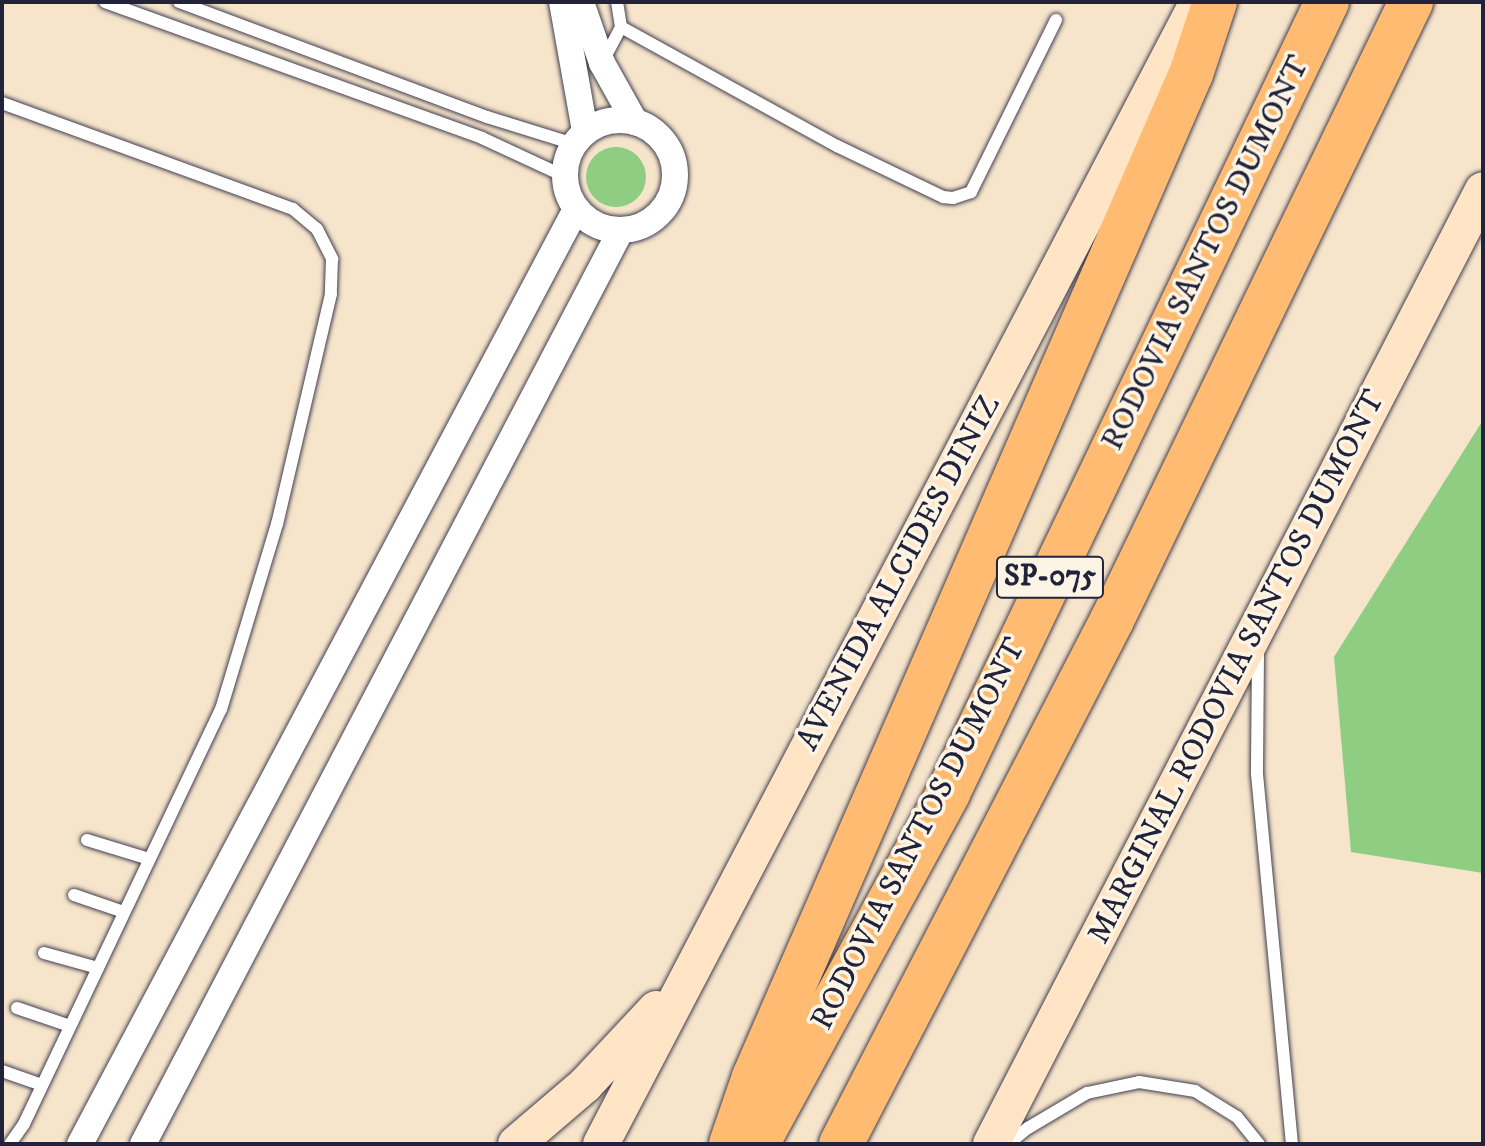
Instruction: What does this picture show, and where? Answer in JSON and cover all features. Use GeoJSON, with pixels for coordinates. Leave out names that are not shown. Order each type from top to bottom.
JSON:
{"type":"FeatureCollection","features":[{"type":"Feature","properties":{"kind":"highway"},"geometry":{"type":"LineString","coordinates":[[731,1144],[754,1077],[1191,74],[1215,2]]}},
{"type":"Feature","properties":{"kind":"highway","name":"RODOVIA SANTOS DUMONT"},"geometry":{"type":"LineString","coordinates":[[757,1144],[948,793],[1327,2]]}},
{"type":"Feature","properties":{"kind":"highway","name":"SP-075"},"geometry":{"type":"LineString","coordinates":[[841,1144],[1112,620],[1411,2]]}},
{"type":"Feature","properties":{"kind":"main road","name":"AVENIDA ALCIDES DINIZ"},"geometry":{"type":"LineString","coordinates":[[601,1144],[1198,2]]}},
{"type":"Feature","properties":{"kind":"main road","name":"MARGINAL RODOVIA SANTOS DUMONT"},"geometry":{"type":"LineString","coordinates":[[991,1144],[1483,190]]}},
{"type":"Feature","properties":{"kind":"main road"},"geometry":{"type":"LineString","coordinates":[[516,1144],[585,1085],[692,969]]}},
{"type":"Feature","properties":{"kind":"street"},"geometry":{"type":"LineString","coordinates":[[562,2],[580,138]]}},
{"type":"Feature","properties":{"kind":"street"},"geometry":{"type":"LineString","coordinates":[[581,2],[602,63],[635,122]]}},
{"type":"Feature","properties":{"kind":"street"},"geometry":{"type":"LineString","coordinates":[[609,121],[635,122],[651,129],[672,156],[673,190],[654,218],[621,230],[604,228],[576,209],[564,176],[566,159],[580,138],[609,121]]}},
{"type":"Feature","properties":{"kind":"street"},"geometry":{"type":"LineString","coordinates":[[80,1144],[576,209]]}},
{"type":"Feature","properties":{"kind":"street"},"geometry":{"type":"LineString","coordinates":[[143,1144],[621,230]]}},
{"type":"Feature","properties":{"kind":"lane"},"geometry":{"type":"LineString","coordinates":[[105,2],[482,138],[564,176]]}},
{"type":"Feature","properties":{"kind":"lane"},"geometry":{"type":"LineString","coordinates":[[179,2],[487,117],[580,138]]}},
{"type":"Feature","properties":{"kind":"lane"},"geometry":{"type":"LineString","coordinates":[[602,63],[621,27],[617,2]]}},
{"type":"Feature","properties":{"kind":"lane"},"geometry":{"type":"LineString","coordinates":[[621,27],[837,146],[943,197],[953,198],[971,192],[1056,20]]}},
{"type":"Feature","properties":{"kind":"lane"},"geometry":{"type":"LineString","coordinates":[[2,103],[293,209],[317,229],[332,259],[331,294],[277,524],[221,709],[42,1085],[10,1144]]}},
{"type":"Feature","properties":{"kind":"lane"},"geometry":{"type":"LineString","coordinates":[[1260,623],[1255,699],[1257,774],[1292,1144]]}},
{"type":"Feature","properties":{"kind":"lane"},"geometry":{"type":"LineString","coordinates":[[87,840],[149,859]]}},
{"type":"Feature","properties":{"kind":"lane"},"geometry":{"type":"LineString","coordinates":[[74,895],[124,912]]}},
{"type":"Feature","properties":{"kind":"lane"},"geometry":{"type":"LineString","coordinates":[[44,953],[98,968]]}},
{"type":"Feature","properties":{"kind":"lane"},"geometry":{"type":"LineString","coordinates":[[17,1008],[70,1026]]}},
{"type":"Feature","properties":{"kind":"lane"},"geometry":{"type":"LineString","coordinates":[[2,1071],[42,1085]]}},
{"type":"Feature","properties":{"kind":"lane"},"geometry":{"type":"LineString","coordinates":[[1008,1144],[1028,1128],[1087,1093],[1139,1082],[1195,1091],[1237,1117],[1259,1144]]}},
{"type":"Feature","properties":{"kind":"green space"},"geometry":{"type":"Polygon","coordinates":[[[616,147],[638,155],[646,177],[638,199],[616,207],[594,199],[586,177],[594,155],[616,147]]]}},
{"type":"Feature","properties":{"kind":"green space"},"geometry":{"type":"Polygon","coordinates":[[[1483,420],[1483,873],[1351,852],[1334,657],[1483,420]]]}}]}
